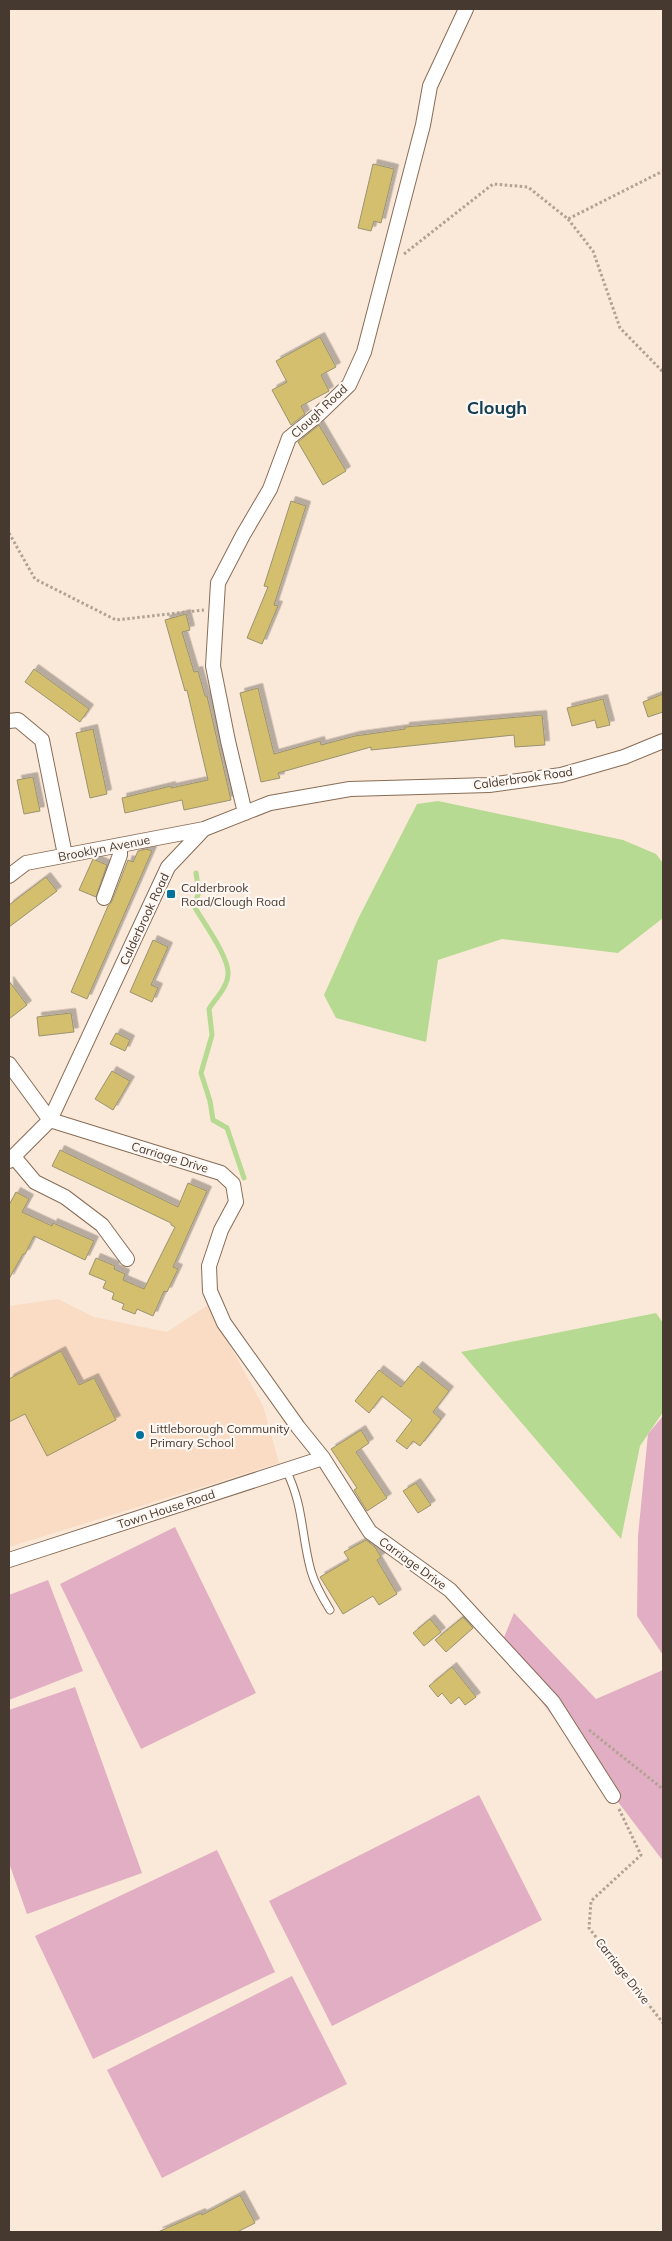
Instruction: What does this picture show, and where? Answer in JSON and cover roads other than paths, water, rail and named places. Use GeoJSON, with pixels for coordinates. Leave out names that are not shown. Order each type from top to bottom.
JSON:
{"type":"FeatureCollection","features":[{"type":"Feature","properties":{"kind":"street","name":"Clough Road"},"geometry":{"type":"LineString","coordinates":[[246,813],[228,741],[213,666],[218,583],[270,489],[289,438],[319,414],[348,385],[364,352],[423,125],[430,86],[466,9]]}},
{"type":"Feature","properties":{"kind":"street"},"geometry":{"type":"LineString","coordinates":[[9,721],[18,720],[42,740],[65,855]]}},
{"type":"Feature","properties":{"kind":"street","name":"Calderbrook Road"},"geometry":{"type":"LineString","coordinates":[[11,1159],[50,1120],[168,867],[204,829],[270,802],[350,789],[489,785],[561,775],[624,757],[663,742]]}},
{"type":"Feature","properties":{"kind":"street","name":"Brooklyn Avenue"},"geometry":{"type":"LineString","coordinates":[[9,876],[26,863],[204,829]]}},
{"type":"Feature","properties":{"kind":"street"},"geometry":{"type":"LineString","coordinates":[[104,898],[120,855],[120,845]]}},
{"type":"Feature","properties":{"kind":"street"},"geometry":{"type":"LineString","coordinates":[[9,1064],[50,1120]]}},
{"type":"Feature","properties":{"kind":"street","name":"Carriage Drive"},"geometry":{"type":"LineString","coordinates":[[50,1120],[222,1173],[233,1184],[236,1202],[221,1230],[209,1266],[210,1291],[224,1323],[298,1427],[323,1458],[370,1532],[450,1590],[553,1702],[613,1796]]}},
{"type":"Feature","properties":{"kind":"street"},"geometry":{"type":"LineString","coordinates":[[11,1159],[35,1182],[64,1197],[102,1225],[127,1259]]}},
{"type":"Feature","properties":{"kind":"street","name":"Town House Road"},"geometry":{"type":"LineString","coordinates":[[9,1560],[323,1458]]}},
{"type":"Feature","properties":{"kind":"lane"},"geometry":{"type":"LineString","coordinates":[[286,1470],[299,1502],[312,1572],[318,1590],[330,1610]]}},
{"type":"Feature","properties":{"kind":"waterway"},"geometry":{"type":"LineString","coordinates":[[196,873],[199,892],[194,906],[225,959],[228,975],[223,989],[209,1009],[212,1035],[201,1073],[210,1101],[213,1120],[227,1128],[244,1178]]}},
{"type":"Feature","properties":{"kind":"place","name":"Calderbrook Road/Clough Road"},"geometry":{"type":"Point","coordinates":[171,894]}},
{"type":"Feature","properties":{"kind":"place","name":"Littleborough Community Primary School"},"geometry":{"type":"Point","coordinates":[140,1435]}},
{"type":"Feature","properties":{"kind":"district","name":"Clough"},"geometry":{"type":"Point","coordinates":[497,407]}}]}
